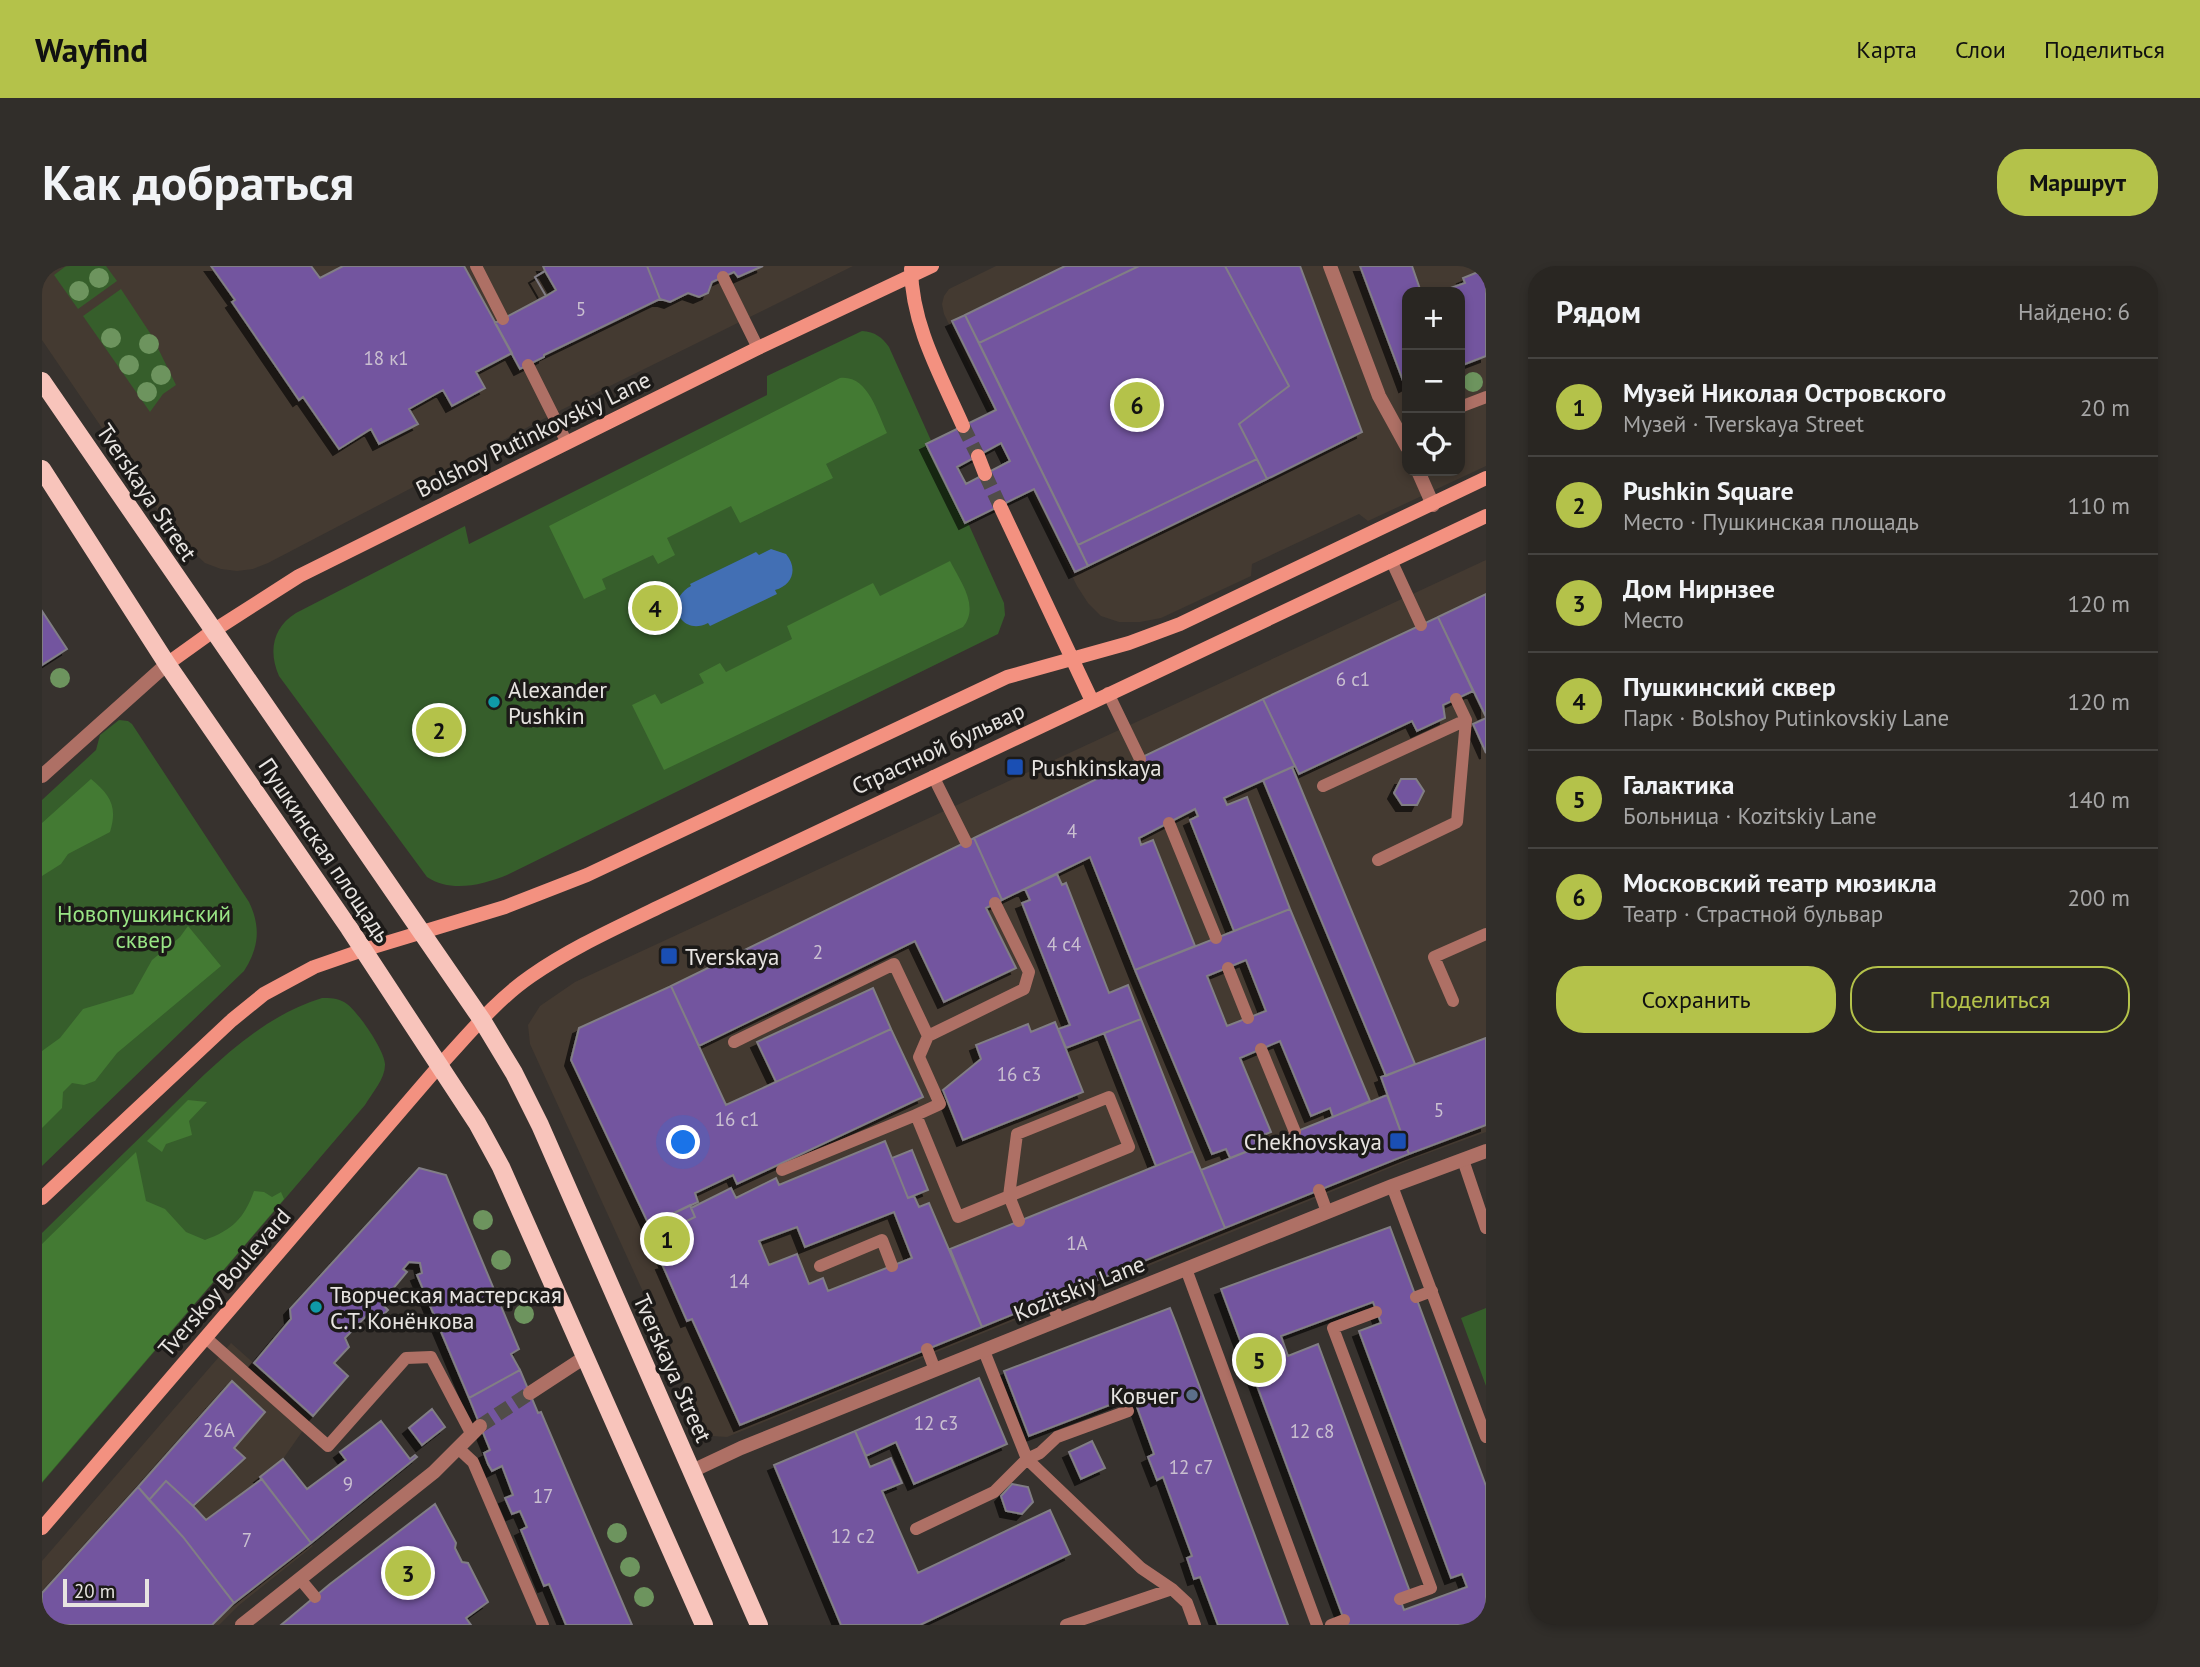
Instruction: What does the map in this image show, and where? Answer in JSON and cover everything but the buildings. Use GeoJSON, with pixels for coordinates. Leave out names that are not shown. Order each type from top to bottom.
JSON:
{"type":"FeatureCollection","features":[{"type":"Feature","properties":{"kind":"main road","name":"Bolshoy Putinkovskiy Lane"},"geometry":{"type":"LineString","coordinates":[[167,664],[299,576],[911,271],[932,266]]}},
{"type":"Feature","properties":{"kind":"main road"},"geometry":{"type":"LineString","coordinates":[[911,271],[922,333],[963,426]]}},
{"type":"Feature","properties":{"kind":"main road","name":"Tverskaya Street"},"geometry":{"type":"LineString","coordinates":[[42,380],[213,631]]}},
{"type":"Feature","properties":{"kind":"main road"},"geometry":{"type":"LineString","coordinates":[[978,456],[985,474]]}},
{"type":"Feature","properties":{"kind":"main road"},"geometry":{"type":"LineString","coordinates":[[42,469],[167,664]]}},
{"type":"Feature","properties":{"kind":"main road","name":"Страстной бульвар"},"geometry":{"type":"LineString","coordinates":[[363,950],[505,907],[587,875],[1007,677],[1129,643],[1180,624],[1486,478]]}},
{"type":"Feature","properties":{"kind":"main road"},"geometry":{"type":"LineString","coordinates":[[1000,506],[1092,701]]}},
{"type":"Feature","properties":{"kind":"main road","name":"Страстной бульвар"},"geometry":{"type":"LineString","coordinates":[[439,1066],[482,1020],[530,976],[587,942],[1486,516]]}},
{"type":"Feature","properties":{"kind":"main road","name":"Пушкинская площадь"},"geometry":{"type":"LineString","coordinates":[[213,631],[482,1020]]}},
{"type":"Feature","properties":{"kind":"main road","name":"Пушкинская площадь"},"geometry":{"type":"LineString","coordinates":[[167,664],[439,1066]]}},
{"type":"Feature","properties":{"kind":"main road"},"geometry":{"type":"LineString","coordinates":[[42,1198],[253,1003],[314,967],[363,950]]}},
{"type":"Feature","properties":{"kind":"main road","name":"Tverskaya Street"},"geometry":{"type":"LineString","coordinates":[[482,1020],[514,1073],[540,1125],[759,1625]]}},
{"type":"Feature","properties":{"kind":"main road"},"geometry":{"type":"LineString","coordinates":[[439,1066],[477,1123],[501,1167],[704,1625]]}},
{"type":"Feature","properties":{"kind":"main road","name":"Tverskoy Boulevard"},"geometry":{"type":"LineString","coordinates":[[42,1528],[439,1066]]}},
{"type":"Feature","properties":{"kind":"street"},"geometry":{"type":"LineString","coordinates":[[1331,266],[1378,396],[1402,428]]}},
{"type":"Feature","properties":{"kind":"street"},"geometry":{"type":"LineString","coordinates":[[1420,476],[1433,505]]}},
{"type":"Feature","properties":{"kind":"street"},"geometry":{"type":"LineString","coordinates":[[42,776],[167,664]]}},
{"type":"Feature","properties":{"kind":"street","name":"Kozitskiy Lane"},"geometry":{"type":"LineString","coordinates":[[692,1471],[741,1448],[1392,1186],[1486,1151]]}},
{"type":"Feature","properties":{"kind":"street"},"geometry":{"type":"LineString","coordinates":[[530,1394],[585,1357]]}},
{"type":"Feature","properties":{"kind":"street"},"geometry":{"type":"LineString","coordinates":[[242,1625],[434,1472],[476,1430]]}},
{"type":"Feature","properties":{"kind":"lane"},"geometry":{"type":"LineString","coordinates":[[476,266],[503,318]]}},
{"type":"Feature","properties":{"kind":"lane"},"geometry":{"type":"LineString","coordinates":[[723,277],[758,348]]}},
{"type":"Feature","properties":{"kind":"lane"},"geometry":{"type":"LineString","coordinates":[[528,365],[567,443]]}},
{"type":"Feature","properties":{"kind":"lane"},"geometry":{"type":"LineString","coordinates":[[1465,405],[1486,397]]}},
{"type":"Feature","properties":{"kind":"lane"},"geometry":{"type":"LineString","coordinates":[[1391,560],[1421,625]]}},
{"type":"Feature","properties":{"kind":"lane"},"geometry":{"type":"LineString","coordinates":[[1108,693],[1140,759]]}},
{"type":"Feature","properties":{"kind":"lane"},"geometry":{"type":"LineString","coordinates":[[1378,860],[1457,822],[1466,720],[1456,699]]}},
{"type":"Feature","properties":{"kind":"lane"},"geometry":{"type":"LineString","coordinates":[[1324,786],[1466,720]]}},
{"type":"Feature","properties":{"kind":"lane"},"geometry":{"type":"LineString","coordinates":[[933,776],[966,842]]}},
{"type":"Feature","properties":{"kind":"lane"},"geometry":{"type":"LineString","coordinates":[[1169,823],[1216,938]]}},
{"type":"Feature","properties":{"kind":"lane"},"geometry":{"type":"LineString","coordinates":[[782,1170],[940,1104],[919,1057],[928,1036],[1024,989],[1030,972],[995,903]]}},
{"type":"Feature","properties":{"kind":"lane"},"geometry":{"type":"LineString","coordinates":[[1453,1001],[1434,957],[1486,934]]}},
{"type":"Feature","properties":{"kind":"lane"},"geometry":{"type":"LineString","coordinates":[[734,1042],[894,964],[928,1036]]}},
{"type":"Feature","properties":{"kind":"lane"},"geometry":{"type":"LineString","coordinates":[[1228,968],[1248,1018]]}},
{"type":"Feature","properties":{"kind":"lane"},"geometry":{"type":"LineString","coordinates":[[1261,1049],[1295,1132]]}},
{"type":"Feature","properties":{"kind":"lane"},"geometry":{"type":"LineString","coordinates":[[916,1115],[958,1217],[1009,1196],[1129,1147],[1109,1097],[1017,1134],[1009,1196],[1019,1221]]}},
{"type":"Feature","properties":{"kind":"lane"},"geometry":{"type":"LineString","coordinates":[[1463,1160],[1486,1228]]}},
{"type":"Feature","properties":{"kind":"lane"},"geometry":{"type":"LineString","coordinates":[[1392,1186],[1486,1437]]}},
{"type":"Feature","properties":{"kind":"lane"},"geometry":{"type":"LineString","coordinates":[[1319,1190],[1327,1212]]}},
{"type":"Feature","properties":{"kind":"lane"},"geometry":{"type":"LineString","coordinates":[[820,1266],[882,1240],[892,1266]]}},
{"type":"Feature","properties":{"kind":"lane"},"geometry":{"type":"LineString","coordinates":[[1186,1269],[1317,1625]]}},
{"type":"Feature","properties":{"kind":"lane"},"geometry":{"type":"LineString","coordinates":[[1416,1297],[1432,1291]]}},
{"type":"Feature","properties":{"kind":"lane"},"geometry":{"type":"LineString","coordinates":[[1050,1299],[1059,1320]]}},
{"type":"Feature","properties":{"kind":"lane"},"geometry":{"type":"LineString","coordinates":[[1376,1312],[1334,1328],[1431,1588],[1400,1599]]}},
{"type":"Feature","properties":{"kind":"lane"},"geometry":{"type":"LineString","coordinates":[[206,1338],[328,1446],[406,1358],[431,1357],[476,1430]]}},
{"type":"Feature","properties":{"kind":"lane"},"geometry":{"type":"LineString","coordinates":[[927,1349],[935,1370]]}},
{"type":"Feature","properties":{"kind":"lane"},"geometry":{"type":"LineString","coordinates":[[984,1351],[1027,1459],[1141,1568],[1187,1603],[1195,1625]]}},
{"type":"Feature","properties":{"kind":"lane"},"geometry":{"type":"LineString","coordinates":[[916,1529],[994,1492],[1027,1459],[1040,1453],[1057,1437],[1128,1411]]}},
{"type":"Feature","properties":{"kind":"lane"},"geometry":{"type":"LineString","coordinates":[[459,1449],[473,1462],[543,1625]]}},
{"type":"Feature","properties":{"kind":"lane"},"geometry":{"type":"LineString","coordinates":[[300,1579],[315,1597]]}},
{"type":"Feature","properties":{"kind":"lane"},"geometry":{"type":"LineString","coordinates":[[1066,1625],[1172,1589]]}},
{"type":"Feature","properties":{"kind":"lane"},"geometry":{"type":"LineString","coordinates":[[1331,1625],[1345,1620]]}},
{"type":"Feature","properties":{"kind":"shaded area"},"geometry":{"type":"Polygon","coordinates":[[[42,266],[853,266],[553,414],[268,563],[237,571],[205,563],[175,535],[42,340],[42,266]]]}},
{"type":"Feature","properties":{"kind":"shaded area"},"geometry":{"type":"Polygon","coordinates":[[[996,266],[1486,266],[1486,466],[1465,476],[1465,287],[1402,287],[1402,476],[1465,476],[1368,521],[1359,514],[1252,564],[1251,576],[1161,618],[1119,622],[1101,616],[1077,586],[944,314],[944,296],[949,289],[996,266]]]}},
{"type":"Feature","properties":{"kind":"shaded area"},"geometry":{"type":"Polygon","coordinates":[[[1486,560],[1486,1132],[1412,1159],[727,1437],[712,1436],[707,1432],[530,1044],[528,1025],[540,1006],[575,982],[1486,560]]]}},
{"type":"Feature","properties":{"kind":"shaded area"},"geometry":{"type":"Polygon","coordinates":[[[231,1343],[313,1416],[283,1459],[260,1477],[313,1546],[238,1606],[219,1625],[42,1625],[42,1561],[231,1343]]]}},
{"type":"Feature","properties":{"kind":"green space"},"geometry":{"type":"Polygon","coordinates":[[[66,266],[106,266],[117,281],[78,309],[54,275],[66,266]]]}},
{"type":"Feature","properties":{"kind":"green space"},"geometry":{"type":"Polygon","coordinates":[[[121,289],[152,336],[176,385],[163,394],[150,412],[83,316],[121,289]]]}},
{"type":"Feature","properties":{"kind":"green space"},"geometry":{"type":"Polygon","coordinates":[[[862,331],[878,336],[889,347],[1004,603],[1005,615],[998,634],[507,875],[467,886],[446,885],[427,877],[279,676],[273,649],[282,625],[296,613],[465,526],[469,544],[767,395],[767,376],[862,331]]]}},
{"type":"Feature","properties":{"kind":"green space"},"geometry":{"type":"Polygon","coordinates":[[[840,378],[858,382],[865,389],[887,433],[826,464],[833,478],[740,523],[731,506],[667,538],[675,555],[658,564],[653,555],[602,579],[606,589],[584,599],[549,526],[840,378]]]}},
{"type":"Feature","properties":{"kind":"green space"},"geometry":{"type":"Polygon","coordinates":[[[950,561],[969,602],[970,611],[963,627],[664,770],[632,705],[655,694],[661,704],[704,683],[699,674],[720,663],[726,672],[792,639],[787,626],[873,583],[880,596],[950,561]]]}},
{"type":"Feature","properties":{"kind":"green space","name":"Новопушкинский сквер"},"geometry":{"type":"Polygon","coordinates":[[[119,720],[132,724],[249,902],[257,937],[253,954],[244,971],[42,1166],[42,800],[96,750],[100,735],[119,720]]]}},
{"type":"Feature","properties":{"kind":"green space"},"geometry":{"type":"Polygon","coordinates":[[[91,779],[111,802],[113,815],[110,832],[68,854],[61,864],[42,876],[42,823],[91,779]]]}},
{"type":"Feature","properties":{"kind":"green space"},"geometry":{"type":"Polygon","coordinates":[[[188,926],[221,966],[117,1053],[95,1081],[84,1085],[72,1083],[63,1092],[62,1108],[42,1128],[42,1051],[60,1038],[83,1009],[133,994],[152,960],[180,937],[188,926]]]}},
{"type":"Feature","properties":{"kind":"green space"},"geometry":{"type":"Polygon","coordinates":[[[322,998],[344,1002],[369,1031],[381,1051],[385,1065],[378,1086],[365,1105],[42,1483],[42,1233],[233,1049],[275,1019],[322,998]]]}},
{"type":"Feature","properties":{"kind":"green space"},"geometry":{"type":"Polygon","coordinates":[[[188,1100],[207,1102],[189,1121],[192,1135],[166,1144],[162,1152],[147,1141],[188,1100]]]}},
{"type":"Feature","properties":{"kind":"green space"},"geometry":{"type":"Polygon","coordinates":[[[136,1152],[146,1201],[165,1209],[186,1232],[205,1240],[223,1232],[236,1222],[246,1209],[254,1191],[264,1192],[272,1197],[281,1192],[284,1199],[42,1482],[42,1244],[136,1152]]]}},
{"type":"Feature","properties":{"kind":"green space"},"geometry":{"type":"Polygon","coordinates":[[[1486,1308],[1486,1386],[1461,1318],[1486,1308]]]}},
{"type":"Feature","properties":{"kind":"water"},"geometry":{"type":"Polygon","coordinates":[[[771,549],[786,554],[793,570],[790,580],[775,590],[777,594],[710,626],[708,623],[690,625],[683,621],[677,608],[678,600],[690,584],[756,552],[759,555],[771,549]]]}},
{"type":"Feature","properties":{"kind":"tunnel"},"geometry":{"type":"LineString","coordinates":[[963,426],[978,456]]}},
{"type":"Feature","properties":{"kind":"tunnel"},"geometry":{"type":"LineString","coordinates":[[985,474],[1000,506]]}},
{"type":"Feature","properties":{"kind":"tunnel"},"geometry":{"type":"LineString","coordinates":[[480,1426],[530,1393]]}},
{"type":"Feature","properties":{"kind":"place","name":"Московский театр мюзикла"},"geometry":{"type":"Point","coordinates":[1137,405]}},
{"type":"Feature","properties":{"kind":"place","name":"Пушкинский сквер"},"geometry":{"type":"Point","coordinates":[655,608]}},
{"type":"Feature","properties":{"kind":"place","name":"Alexander Pushkin"},"geometry":{"type":"Point","coordinates":[494,702]}},
{"type":"Feature","properties":{"kind":"place","name":"Pushkin Square"},"geometry":{"type":"Point","coordinates":[439,730]}},
{"type":"Feature","properties":{"kind":"place","name":"Pushkinskaya"},"geometry":{"type":"Point","coordinates":[1015,767]}},
{"type":"Feature","properties":{"kind":"place","name":"Tverskaya"},"geometry":{"type":"Point","coordinates":[669,956]}},
{"type":"Feature","properties":{"kind":"place","name":"Chekhovskaya"},"geometry":{"type":"Point","coordinates":[1398,1141]}},
{"type":"Feature","properties":{"kind":"place","name":"Музей Николая Островского"},"geometry":{"type":"Point","coordinates":[667,1239]}},
{"type":"Feature","properties":{"kind":"place","name":"Творческая мастерская С.Т. Конёнкова"},"geometry":{"type":"Point","coordinates":[316,1307]}},
{"type":"Feature","properties":{"kind":"place","name":"Галактика"},"geometry":{"type":"Point","coordinates":[1259,1360]}},
{"type":"Feature","properties":{"kind":"place","name":"Ковчег"},"geometry":{"type":"Point","coordinates":[1192,1395]}},
{"type":"Feature","properties":{"kind":"place","name":"Дом Нирнзее"},"geometry":{"type":"Point","coordinates":[408,1573]}}]}
